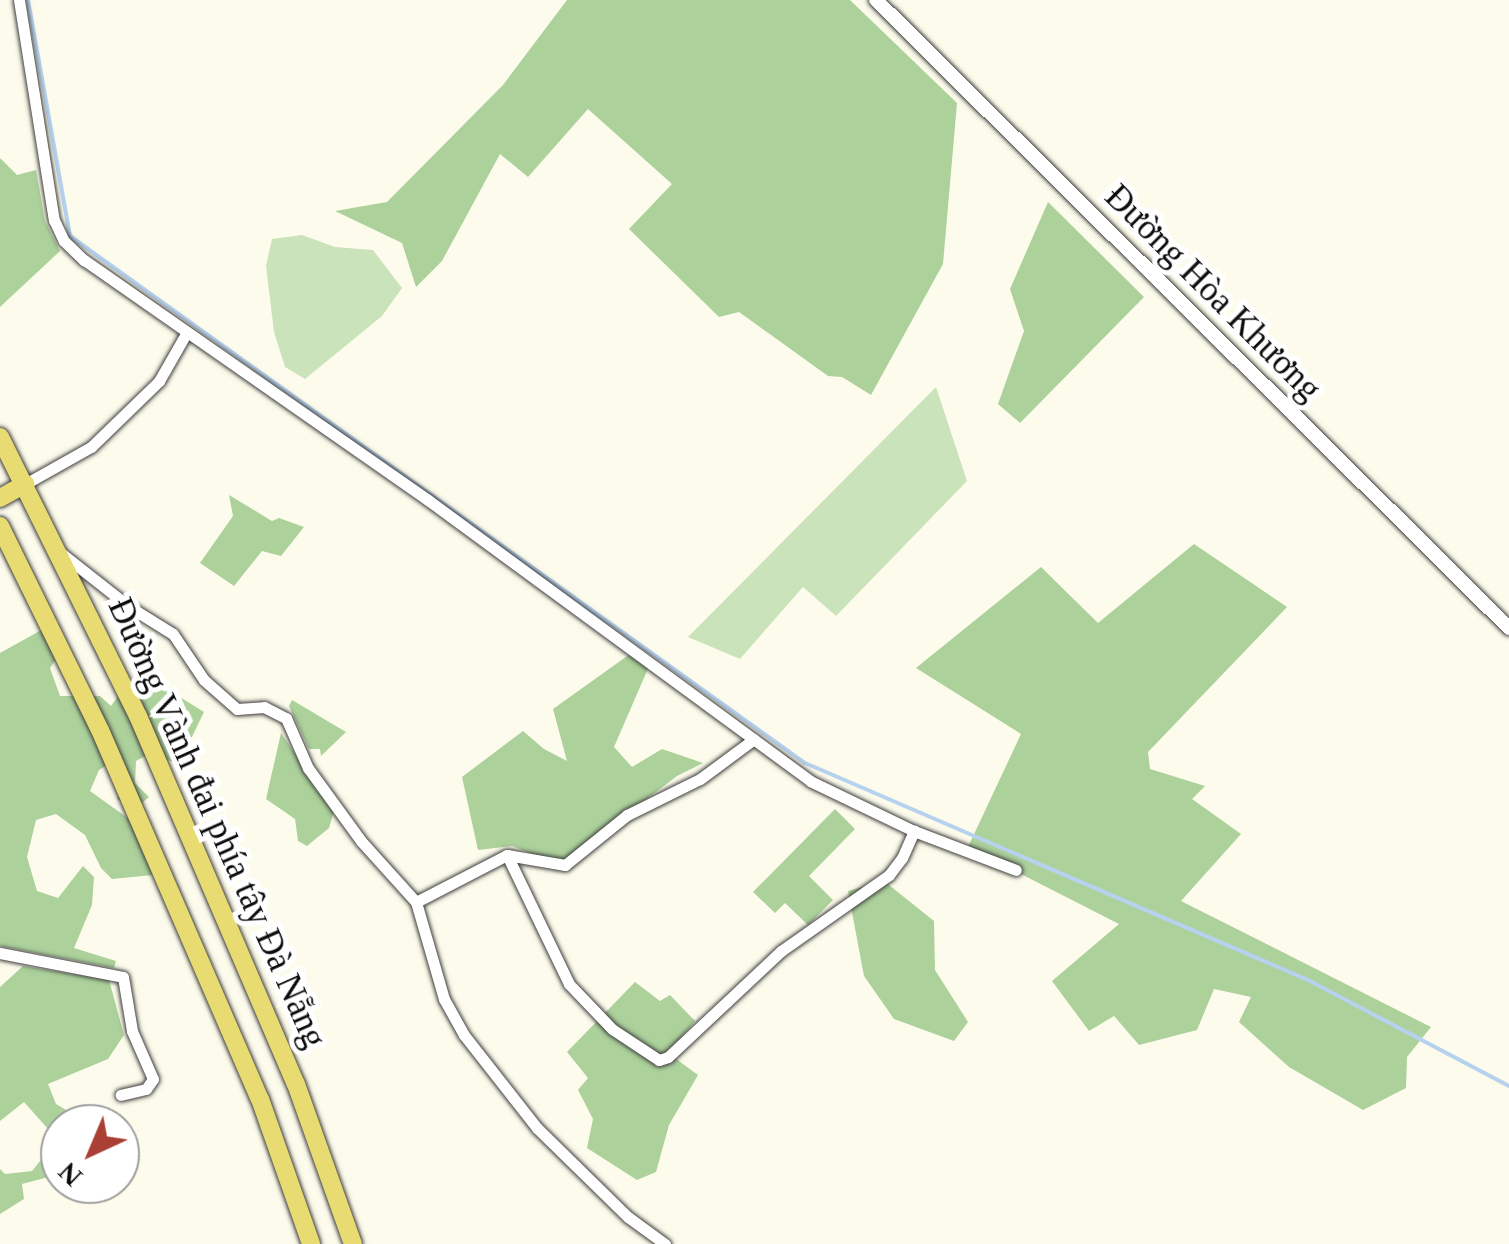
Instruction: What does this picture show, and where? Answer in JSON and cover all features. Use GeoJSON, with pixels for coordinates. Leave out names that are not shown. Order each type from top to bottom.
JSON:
{"type":"FeatureCollection","features":[{"type":"Feature","properties":{"kind":"main road","name":"Đường Vành đai phía tây Đà Nẵng"},"geometry":{"type":"LineString","coordinates":[[0,437],[138,716],[296,1084],[353,1244]]}},
{"type":"Feature","properties":{"kind":"main road"},"geometry":{"type":"LineString","coordinates":[[0,498],[25,484]]}},
{"type":"Feature","properties":{"kind":"main road","name":"Đường Vành đai phía tây Đà Nẵng"},"geometry":{"type":"LineString","coordinates":[[0,526],[100,730],[207,976],[260,1099],[311,1244]]}},
{"type":"Feature","properties":{"kind":"street"},"geometry":{"type":"LineString","coordinates":[[19,0],[58,232],[84,260],[428,500],[810,781],[914,830],[1016,870]]}},
{"type":"Feature","properties":{"kind":"street","name":"Đường Hòa Khương"},"geometry":{"type":"LineString","coordinates":[[876,0],[1509,628]]}},
{"type":"Feature","properties":{"kind":"street"},"geometry":{"type":"LineString","coordinates":[[25,484],[91,447],[159,382],[187,332]]}},
{"type":"Feature","properties":{"kind":"street"},"geometry":{"type":"LineString","coordinates":[[60,553],[128,606],[173,634],[204,680],[237,709],[264,707],[286,718],[308,768],[362,841],[416,902],[444,999],[464,1035],[537,1128],[628,1218],[665,1244]]}},
{"type":"Feature","properties":{"kind":"street"},"geometry":{"type":"LineString","coordinates":[[416,902],[508,855],[551,866],[566,865],[627,815],[700,778],[754,740]]}},
{"type":"Feature","properties":{"kind":"street"},"geometry":{"type":"LineString","coordinates":[[508,855],[569,984],[601,1020],[649,1057],[659,1060],[668,1057],[781,951],[888,875],[902,858],[914,830]]}},
{"type":"Feature","properties":{"kind":"street"},"geometry":{"type":"LineString","coordinates":[[0,954],[123,977],[132,1031],[153,1079],[146,1088],[121,1095]]}},
{"type":"Feature","properties":{"kind":"green space"},"geometry":{"type":"Polygon","coordinates":[[[567,0],[850,0],[957,103],[943,264],[871,395],[842,377],[828,376],[739,312],[719,317],[629,229],[672,184],[588,109],[528,177],[500,154],[442,261],[416,287],[402,243],[335,211],[387,202],[503,85],[567,0]]]}},
{"type":"Feature","properties":{"kind":"green space"},"geometry":{"type":"Polygon","coordinates":[[[0,158],[17,175],[36,170],[45,221],[60,251],[0,307],[0,158]]]}},
{"type":"Feature","properties":{"kind":"green space"},"geometry":{"type":"Polygon","coordinates":[[[1048,202],[1144,297],[1020,423],[998,404],[1024,331],[1010,289],[1048,202]]]}},
{"type":"Feature","properties":{"kind":"green space"},"geometry":{"type":"Polygon","coordinates":[[[302,235],[335,247],[373,250],[402,288],[382,316],[305,379],[285,367],[274,332],[266,266],[272,239],[302,235]]]}},
{"type":"Feature","properties":{"kind":"green space"},"geometry":{"type":"Polygon","coordinates":[[[936,387],[967,481],[836,616],[803,587],[740,659],[688,637],[936,387]]]}},
{"type":"Feature","properties":{"kind":"green space"},"geometry":{"type":"Polygon","coordinates":[[[229,495],[272,521],[279,518],[304,527],[281,556],[262,551],[234,586],[200,563],[233,516],[229,495]]]}},
{"type":"Feature","properties":{"kind":"green space"},"geometry":{"type":"Polygon","coordinates":[[[1194,544],[1287,607],[1148,752],[1150,769],[1205,786],[1192,799],[1241,834],[1181,901],[1431,1027],[1407,1057],[1406,1088],[1363,1110],[1289,1067],[1239,1022],[1251,997],[1214,989],[1197,1030],[1139,1045],[1114,1016],[1089,1031],[1052,981],[1119,924],[968,847],[1021,734],[916,668],[1041,567],[1098,623],[1194,544]]]}},
{"type":"Feature","properties":{"kind":"green space"},"geometry":{"type":"Polygon","coordinates":[[[45,628],[61,652],[50,668],[60,696],[100,696],[111,706],[126,685],[138,699],[159,684],[204,712],[188,745],[173,762],[149,754],[136,761],[135,783],[149,797],[135,809],[117,799],[125,767],[117,759],[99,770],[90,791],[157,839],[153,875],[112,879],[101,868],[85,835],[56,814],[36,820],[27,857],[37,891],[58,898],[83,866],[94,877],[92,905],[74,948],[116,961],[114,968],[0,946],[0,653],[45,628]]]}},
{"type":"Feature","properties":{"kind":"green space"},"geometry":{"type":"Polygon","coordinates":[[[630,654],[650,664],[614,747],[632,767],[662,749],[703,763],[677,776],[560,865],[512,846],[478,850],[462,777],[523,731],[544,749],[567,761],[553,709],[630,654]]]}},
{"type":"Feature","properties":{"kind":"green space"},"geometry":{"type":"Polygon","coordinates":[[[292,700],[346,732],[321,756],[320,749],[309,749],[289,706],[292,700]]]}},
{"type":"Feature","properties":{"kind":"green space"},"geometry":{"type":"Polygon","coordinates":[[[281,733],[334,811],[329,828],[307,846],[298,841],[295,819],[266,799],[281,733]]]}},
{"type":"Feature","properties":{"kind":"green space"},"geometry":{"type":"Polygon","coordinates":[[[835,809],[855,829],[809,876],[833,900],[808,925],[785,903],[775,913],[753,892],[835,809]]]}},
{"type":"Feature","properties":{"kind":"green space"},"geometry":{"type":"Polygon","coordinates":[[[884,881],[934,921],[935,970],[968,1022],[954,1041],[894,1019],[864,976],[848,891],[884,881]]]}},
{"type":"Feature","properties":{"kind":"green space"},"geometry":{"type":"Polygon","coordinates":[[[23,966],[109,980],[124,1035],[108,1059],[48,1084],[56,1104],[40,1104],[40,1120],[24,1102],[0,1121],[0,987],[23,966]]]}},
{"type":"Feature","properties":{"kind":"green space"},"geometry":{"type":"Polygon","coordinates":[[[635,982],[660,1001],[670,995],[695,1021],[668,1053],[698,1075],[669,1125],[656,1172],[637,1180],[587,1148],[593,1119],[578,1090],[588,1078],[567,1052],[635,982]]]}},
{"type":"Feature","properties":{"kind":"green space"},"geometry":{"type":"Polygon","coordinates":[[[40,1161],[40,1179],[22,1184],[24,1199],[0,1214],[0,1169],[5,1174],[32,1171],[40,1161]]]}},
{"type":"Feature","properties":{"kind":"waterway"},"geometry":{"type":"LineString","coordinates":[[28,0],[70,236],[805,763],[1308,980],[1509,1086]]}}]}
